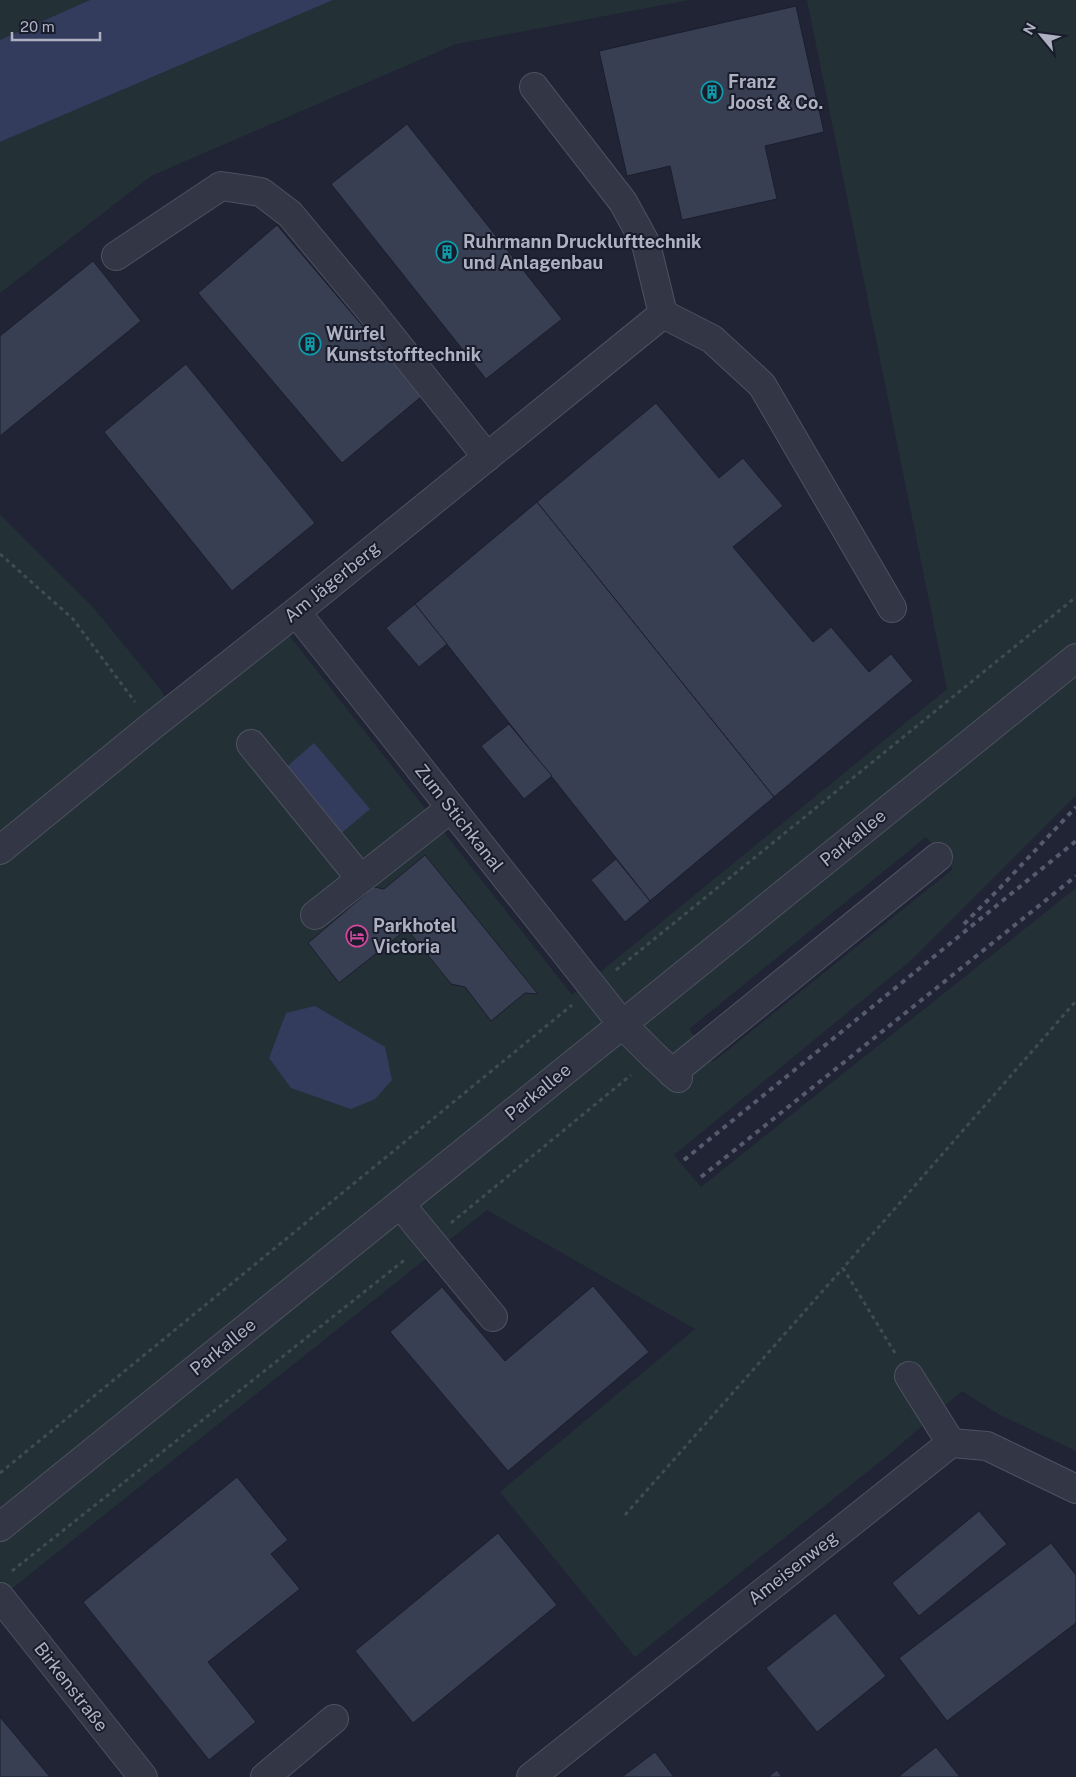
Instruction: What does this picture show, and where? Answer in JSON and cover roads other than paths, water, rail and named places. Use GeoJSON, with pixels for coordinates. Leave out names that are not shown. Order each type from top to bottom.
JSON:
{"type":"FeatureCollection","features":[{"type":"Feature","properties":{"kind":"street"},"geometry":{"type":"LineString","coordinates":[[534,87],[623,202],[646,244],[663,314],[712,339],[762,385],[892,608]]}},
{"type":"Feature","properties":{"kind":"street"},"geometry":{"type":"LineString","coordinates":[[116,256],[221,186],[261,192],[290,214],[369,309],[487,457]]}},
{"type":"Feature","properties":{"kind":"street","name":"Am Jägerberg"},"geometry":{"type":"LineString","coordinates":[[0,850],[152,725],[296,612],[663,314]]}},
{"type":"Feature","properties":{"kind":"street","name":"Zum Stichkanal"},"geometry":{"type":"LineString","coordinates":[[296,612],[622,1024],[668,1069],[938,857]]}},
{"type":"Feature","properties":{"kind":"street","name":"Parkallee"},"geometry":{"type":"LineString","coordinates":[[0,1527],[1076,658]]}},
{"type":"Feature","properties":{"kind":"street"},"geometry":{"type":"LineString","coordinates":[[251,744],[361,879]]}},
{"type":"Feature","properties":{"kind":"street"},"geometry":{"type":"LineString","coordinates":[[315,915],[451,808]]}},
{"type":"Feature","properties":{"kind":"street"},"geometry":{"type":"LineString","coordinates":[[400,1204],[493,1318]]}},
{"type":"Feature","properties":{"kind":"street"},"geometry":{"type":"LineString","coordinates":[[909,1376],[951,1443],[987,1446],[1076,1489]]}},
{"type":"Feature","properties":{"kind":"street","name":"Ameisenweg"},"geometry":{"type":"LineString","coordinates":[[530,1777],[951,1443]]}},
{"type":"Feature","properties":{"kind":"street","name":"Birkenstraße"},"geometry":{"type":"LineString","coordinates":[[4,1586],[143,1777]]}},
{"type":"Feature","properties":{"kind":"street"},"geometry":{"type":"LineString","coordinates":[[265,1777],[334,1719]]}},
{"type":"Feature","properties":{"kind":"water"},"geometry":{"type":"Polygon","coordinates":[[[90,0],[333,0],[0,142],[0,40],[90,0]]]}},
{"type":"Feature","properties":{"kind":"water"},"geometry":{"type":"Polygon","coordinates":[[[314,743],[370,809],[339,835],[283,770],[314,743]]]}},
{"type":"Feature","properties":{"kind":"water"},"geometry":{"type":"Polygon","coordinates":[[[315,1006],[385,1047],[392,1080],[375,1099],[351,1109],[291,1088],[269,1058],[286,1013],[315,1006]]]}},
{"type":"Feature","properties":{"kind":"railway"},"geometry":{"type":"LineString","coordinates":[[964,924],[1076,807]]}},
{"type":"Feature","properties":{"kind":"railway"},"geometry":{"type":"LineString","coordinates":[[684,1160],[1076,841]]}},
{"type":"Feature","properties":{"kind":"railway"},"geometry":{"type":"LineString","coordinates":[[701,1177],[1076,876]]}},
{"type":"Feature","properties":{"kind":"place","name":"Franz Joost & Co."},"geometry":{"type":"Point","coordinates":[712,92]}},
{"type":"Feature","properties":{"kind":"place","name":"Ruhrmann Drucklufttechnik und Anlagenbau"},"geometry":{"type":"Point","coordinates":[447,252]}},
{"type":"Feature","properties":{"kind":"place","name":"Würfel Kunststofftechnik"},"geometry":{"type":"Point","coordinates":[310,344]}},
{"type":"Feature","properties":{"kind":"place","name":"Parkhotel Victoria"},"geometry":{"type":"Point","coordinates":[357,936]}}]}
